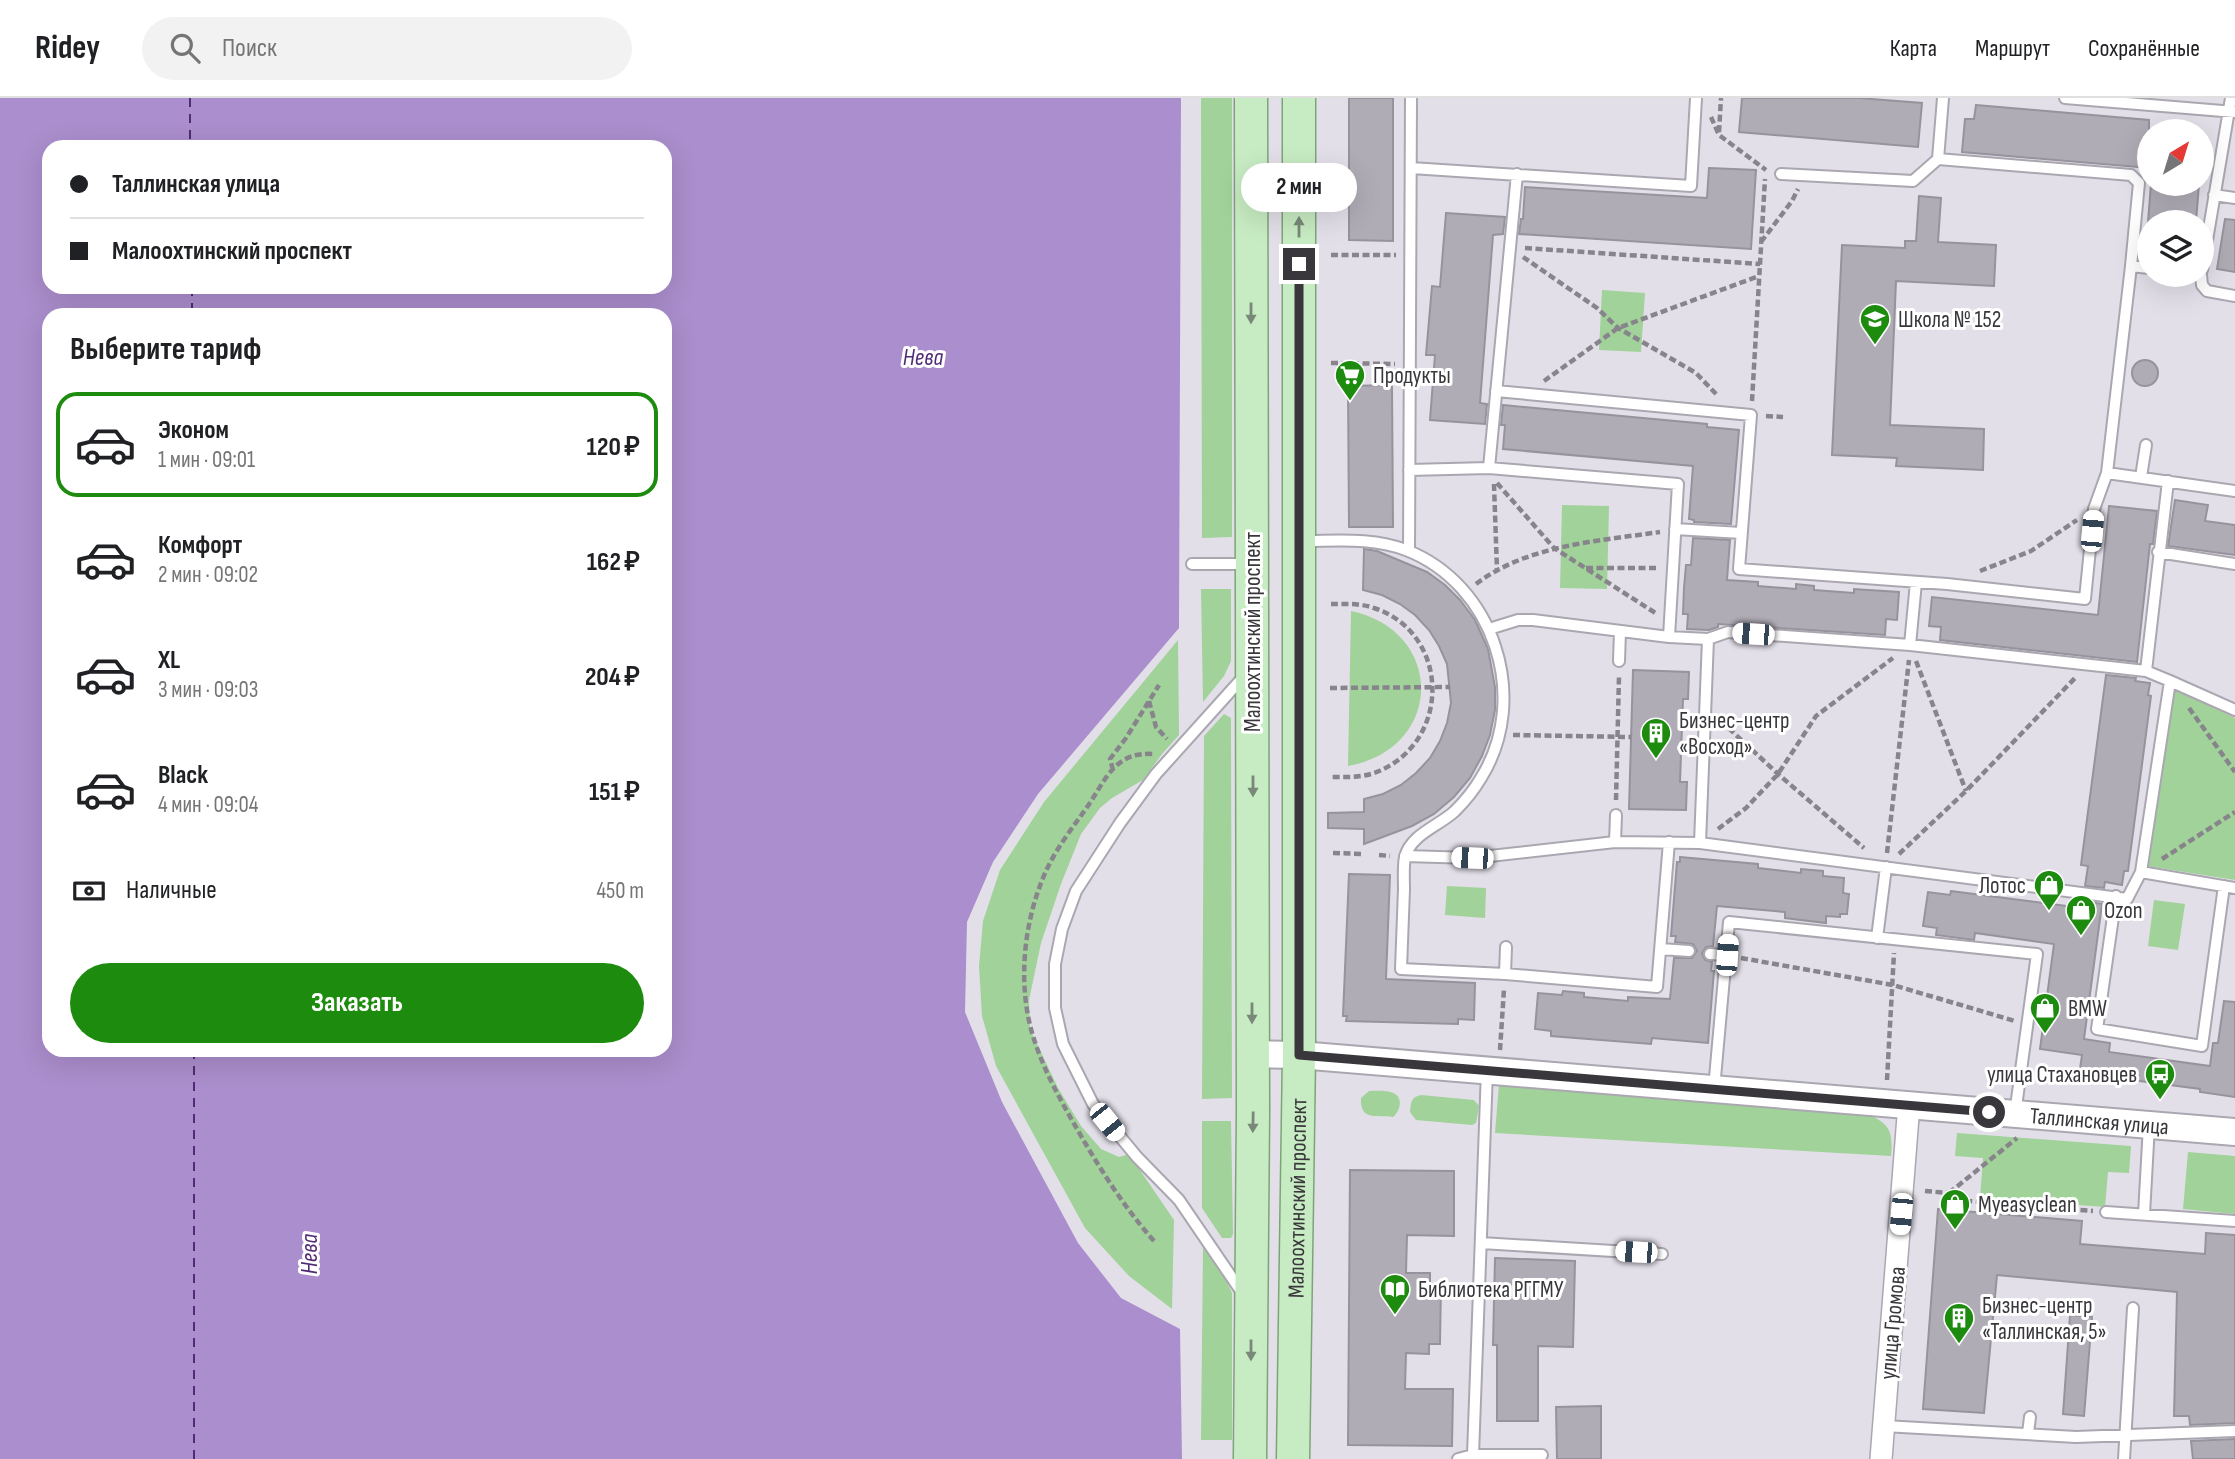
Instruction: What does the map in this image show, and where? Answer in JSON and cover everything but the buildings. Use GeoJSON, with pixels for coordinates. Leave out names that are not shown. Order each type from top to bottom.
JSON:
{"type":"FeatureCollection","features":[{"type":"Feature","properties":{"kind":"main road","name":"Малоохтинский проспект"},"geometry":{"type":"LineString","coordinates":[[1250,1459],[1253,666],[1251,98]]}},
{"type":"Feature","properties":{"kind":"main road","name":"Малоохтинский проспект"},"geometry":{"type":"LineString","coordinates":[[1293,1459],[1299,1055],[1299,98]]}},
{"type":"Feature","properties":{"kind":"street","name":"Таллинская улица"},"geometry":{"type":"LineString","coordinates":[[1252,1054],[1299,1055],[1909,1104],[2020,1123],[2149,1125],[2235,1132]]}},
{"type":"Feature","properties":{"kind":"street","name":"улица Громова"},"geometry":{"type":"LineString","coordinates":[[1881,1459],[1909,1104]]}},
{"type":"Feature","properties":{"kind":"lane"},"geometry":{"type":"LineString","coordinates":[[1409,551],[1411,98]]}},
{"type":"Feature","properties":{"kind":"lane"},"geometry":{"type":"LineString","coordinates":[[1411,168],[1691,186],[1696,98]]}},
{"type":"Feature","properties":{"kind":"lane"},"geometry":{"type":"LineString","coordinates":[[1781,174],[1913,181],[1938,159],[1944,98]]}},
{"type":"Feature","properties":{"kind":"lane"},"geometry":{"type":"LineString","coordinates":[[2065,98],[2156,102],[2231,112]]}},
{"type":"Feature","properties":{"kind":"lane"},"geometry":{"type":"LineString","coordinates":[[2231,98],[2231,112],[2214,195],[2235,198]]}},
{"type":"Feature","properties":{"kind":"lane"},"geometry":{"type":"LineString","coordinates":[[1496,391],[1751,415],[1739,569],[1947,584],[2085,599],[2094,509],[2107,473],[2139,183],[2131,175],[1938,159]]}},
{"type":"Feature","properties":{"kind":"lane"},"geometry":{"type":"LineString","coordinates":[[1489,468],[1517,174]]}},
{"type":"Feature","properties":{"kind":"lane"},"geometry":{"type":"LineString","coordinates":[[2131,266],[2137,267]]}},
{"type":"Feature","properties":{"kind":"lane"},"geometry":{"type":"LineString","coordinates":[[2204,287],[2207,291],[2235,296]]}},
{"type":"Feature","properties":{"kind":"lane"},"geometry":{"type":"LineString","coordinates":[[2141,477],[2146,445]]}},
{"type":"Feature","properties":{"kind":"lane"},"geometry":{"type":"LineString","coordinates":[[1409,470],[1489,468],[1678,484],[1669,637]]}},
{"type":"Feature","properties":{"kind":"lane"},"geometry":{"type":"LineString","coordinates":[[2107,473],[2235,489]]}},
{"type":"Feature","properties":{"kind":"lane"},"geometry":{"type":"LineString","coordinates":[[2146,671],[2168,481]]}},
{"type":"Feature","properties":{"kind":"lane"},"geometry":{"type":"LineString","coordinates":[[1675,529],[1741,533]]}},
{"type":"Feature","properties":{"kind":"lane"},"geometry":{"type":"LineString","coordinates":[[1299,541],[1371,540],[1409,551],[1432,563],[1465,592],[1489,629],[1499,657],[1504,687],[1504,711],[1493,756],[1469,795],[1445,819],[1416,838],[1405,856],[1401,969],[1504,974],[1657,987],[1669,842]]}},
{"type":"Feature","properties":{"kind":"lane"},"geometry":{"type":"LineString","coordinates":[[2158,552],[2235,564]]}},
{"type":"Feature","properties":{"kind":"lane"},"geometry":{"type":"LineString","coordinates":[[1192,564],[1251,564]]}},
{"type":"Feature","properties":{"kind":"lane"},"geometry":{"type":"LineString","coordinates":[[1910,645],[1916,582]]}},
{"type":"Feature","properties":{"kind":"lane"},"geometry":{"type":"LineString","coordinates":[[1489,629],[1518,620],[1533,620],[1669,637],[1708,639],[1728,632],[1910,645],[2087,663],[2146,671],[2235,710]]}},
{"type":"Feature","properties":{"kind":"lane"},"geometry":{"type":"LineString","coordinates":[[1619,661],[1620,631]]}},
{"type":"Feature","properties":{"kind":"lane"},"geometry":{"type":"LineString","coordinates":[[1700,842],[1708,639]]}},
{"type":"Feature","properties":{"kind":"lane"},"geometry":{"type":"LineString","coordinates":[[1251,1305],[1179,1200],[1137,1157],[1093,1104],[1063,1044],[1055,1008],[1055,964],[1062,929],[1076,891],[1120,823],[1156,774],[1253,666]]}},
{"type":"Feature","properties":{"kind":"lane"},"geometry":{"type":"LineString","coordinates":[[1405,856],[1472,858],[1615,842],[1700,842],[2127,899],[2141,872],[2170,681]]}},
{"type":"Feature","properties":{"kind":"lane"},"geometry":{"type":"LineString","coordinates":[[1615,842],[1616,816]]}},
{"type":"Feature","properties":{"kind":"lane"},"geometry":{"type":"LineString","coordinates":[[1877,938],[1885,867]]}},
{"type":"Feature","properties":{"kind":"lane"},"geometry":{"type":"LineString","coordinates":[[2116,896],[2097,1029],[2202,1046],[2230,887],[2141,872]]}},
{"type":"Feature","properties":{"kind":"lane"},"geometry":{"type":"LineString","coordinates":[[1714,1089],[1729,922],[2037,954],[2027,1025],[2020,1123]]}},
{"type":"Feature","properties":{"kind":"lane"},"geometry":{"type":"LineString","coordinates":[[1504,974],[1506,947]]}},
{"type":"Feature","properties":{"kind":"lane"},"geometry":{"type":"LineString","coordinates":[[1661,949],[1689,951]]}},
{"type":"Feature","properties":{"kind":"lane"},"geometry":{"type":"LineString","coordinates":[[1710,954],[1727,955]]}},
{"type":"Feature","properties":{"kind":"lane"},"geometry":{"type":"LineString","coordinates":[[1474,1455],[1481,1243],[1493,1071]]}},
{"type":"Feature","properties":{"kind":"lane"},"geometry":{"type":"LineString","coordinates":[[2144,1214],[2149,1125]]}},
{"type":"Feature","properties":{"kind":"lane"},"geometry":{"type":"LineString","coordinates":[[2106,1212],[2235,1221]]}},
{"type":"Feature","properties":{"kind":"lane"},"geometry":{"type":"LineString","coordinates":[[1481,1243],[1662,1254]]}},
{"type":"Feature","properties":{"kind":"lane"},"geometry":{"type":"LineString","coordinates":[[2124,1459],[2133,1308]]}},
{"type":"Feature","properties":{"kind":"lane"},"geometry":{"type":"LineString","coordinates":[[2028,1433],[2030,1417]]}},
{"type":"Feature","properties":{"kind":"lane"},"geometry":{"type":"LineString","coordinates":[[1884,1426],[2076,1437],[2235,1431]]}},
{"type":"Feature","properties":{"kind":"lane"},"geometry":{"type":"LineString","coordinates":[[1458,1459],[1474,1455],[1542,1454]]}},
{"type":"Feature","properties":{"kind":"path"},"geometry":{"type":"LineString","coordinates":[[1719,135],[1721,98]]}},
{"type":"Feature","properties":{"kind":"path"},"geometry":{"type":"LineString","coordinates":[[1709,110],[1719,135],[1766,170],[1751,415]]}},
{"type":"Feature","properties":{"kind":"path"},"geometry":{"type":"LineString","coordinates":[[1761,242],[1791,201],[1805,176]]}},
{"type":"Feature","properties":{"kind":"path"},"geometry":{"type":"LineString","coordinates":[[1510,247],[1760,264]]}},
{"type":"Feature","properties":{"kind":"path"},"geometry":{"type":"LineString","coordinates":[[1510,247],[1597,308],[1618,328],[1696,373],[1735,414]]}},
{"type":"Feature","properties":{"kind":"path"},"geometry":{"type":"LineString","coordinates":[[1331,255],[1410,256]]}},
{"type":"Feature","properties":{"kind":"path"},"geometry":{"type":"LineString","coordinates":[[1525,394],[1618,328],[1759,276]]}},
{"type":"Feature","properties":{"kind":"path"},"geometry":{"type":"LineString","coordinates":[[1331,363],[1410,364]]}},
{"type":"Feature","properties":{"kind":"path"},"geometry":{"type":"LineString","coordinates":[[1497,570],[1493,479],[1554,548],[1669,622]]}},
{"type":"Feature","properties":{"kind":"path"},"geometry":{"type":"LineString","coordinates":[[1947,584],[2031,551],[2094,509]]}},
{"type":"Feature","properties":{"kind":"path"},"geometry":{"type":"LineString","coordinates":[[1465,592],[1497,570],[1554,548],[1675,529]]}},
{"type":"Feature","properties":{"kind":"path"},"geometry":{"type":"LineString","coordinates":[[1583,568],[1672,568]]}},
{"type":"Feature","properties":{"kind":"path"},"geometry":{"type":"LineString","coordinates":[[1331,604],[1360,604],[1375,608],[1401,623],[1412,633],[1427,658],[1433,688],[1429,718],[1415,745],[1404,756],[1370,774],[1331,777]]}},
{"type":"Feature","properties":{"kind":"path"},"geometry":{"type":"LineString","coordinates":[[1700,842],[1746,808],[1778,774],[1816,716],[1910,645]]}},
{"type":"Feature","properties":{"kind":"path"},"geometry":{"type":"LineString","coordinates":[[1910,645],[1966,791]]}},
{"type":"Feature","properties":{"kind":"path"},"geometry":{"type":"LineString","coordinates":[[1885,867],[1910,645]]}},
{"type":"Feature","properties":{"kind":"path"},"geometry":{"type":"LineString","coordinates":[[1616,816],[1619,661]]}},
{"type":"Feature","properties":{"kind":"path"},"geometry":{"type":"LineString","coordinates":[[1885,867],[1966,791],[2073,681],[2087,663]]}},
{"type":"Feature","properties":{"kind":"path"},"geometry":{"type":"LineString","coordinates":[[2170,681],[2235,772]]}},
{"type":"Feature","properties":{"kind":"path"},"geometry":{"type":"LineString","coordinates":[[1113,770],[1110,759],[1159,685]]}},
{"type":"Feature","properties":{"kind":"path"},"geometry":{"type":"LineString","coordinates":[[1330,688],[1450,688]]}},
{"type":"Feature","properties":{"kind":"path"},"geometry":{"type":"LineString","coordinates":[[1149,701],[1156,727],[1169,741],[1173,755],[1136,753],[1124,758],[1063,841],[1043,877],[1028,935],[1024,967],[1027,1006],[1035,1043],[1052,1085],[1112,1187],[1154,1241]]}},
{"type":"Feature","properties":{"kind":"path"},"geometry":{"type":"LineString","coordinates":[[1704,706],[1885,867]]}},
{"type":"Feature","properties":{"kind":"path"},"geometry":{"type":"LineString","coordinates":[[1500,734],[1631,737]]}},
{"type":"Feature","properties":{"kind":"path"},"geometry":{"type":"LineString","coordinates":[[2141,872],[2235,812]]}},
{"type":"Feature","properties":{"kind":"path"},"geometry":{"type":"LineString","coordinates":[[1333,853],[1363,854]]}},
{"type":"Feature","properties":{"kind":"path"},"geometry":{"type":"LineString","coordinates":[[1887,1081],[1895,940]]}},
{"type":"Feature","properties":{"kind":"path"},"geometry":{"type":"LineString","coordinates":[[1727,955],[1893,985],[2027,1025]]}},
{"type":"Feature","properties":{"kind":"path"},"geometry":{"type":"LineString","coordinates":[[1493,1071],[1504,974]]}},
{"type":"Feature","properties":{"kind":"path"},"geometry":{"type":"LineString","coordinates":[[1950,1193],[2020,1123]]}},
{"type":"Feature","properties":{"kind":"path"},"geometry":{"type":"LineString","coordinates":[[1925,1191],[1950,1193],[1968,1201],[2106,1212]]}},
{"type":"Feature","properties":{"kind":"green space"},"geometry":{"type":"Polygon","coordinates":[[[1201,98],[1232,98],[1232,537],[1202,538],[1201,98]]]}},
{"type":"Feature","properties":{"kind":"green space"},"geometry":{"type":"Polygon","coordinates":[[[1602,290],[1645,293],[1641,352],[1599,350],[1602,290]]]}},
{"type":"Feature","properties":{"kind":"green space"},"geometry":{"type":"Polygon","coordinates":[[[1562,505],[1609,506],[1607,589],[1560,588],[1562,505]]]}},
{"type":"Feature","properties":{"kind":"green space"},"geometry":{"type":"Polygon","coordinates":[[[1201,589],[1231,589],[1231,661],[1224,676],[1203,702],[1201,589]]]}},
{"type":"Feature","properties":{"kind":"green space"},"geometry":{"type":"Polygon","coordinates":[[[1351,611],[1382,623],[1404,641],[1417,664],[1421,690],[1416,715],[1402,737],[1380,755],[1348,766],[1351,611]]]}},
{"type":"Feature","properties":{"kind":"green space"},"geometry":{"type":"Polygon","coordinates":[[[1178,640],[1179,735],[1143,780],[1100,808],[1081,834],[1041,943],[1029,1000],[1030,1029],[1058,1088],[1081,1126],[1101,1149],[1119,1157],[1129,1154],[1174,1220],[1172,1309],[1129,1276],[1085,1228],[996,1066],[982,1016],[979,966],[983,921],[1000,870],[1044,802],[1178,640]]]}},
{"type":"Feature","properties":{"kind":"green space"},"geometry":{"type":"Polygon","coordinates":[[[2173,688],[2235,718],[2235,880],[2147,866],[2173,688]]]}},
{"type":"Feature","properties":{"kind":"green space"},"geometry":{"type":"Polygon","coordinates":[[[1224,714],[1231,718],[1232,1098],[1202,1099],[1204,736],[1224,714]]]}},
{"type":"Feature","properties":{"kind":"green space"},"geometry":{"type":"Polygon","coordinates":[[[1447,886],[1486,888],[1485,918],[1445,915],[1447,886]]]}},
{"type":"Feature","properties":{"kind":"green space"},"geometry":{"type":"Polygon","coordinates":[[[2154,900],[2185,904],[2178,950],[2148,946],[2154,900]]]}},
{"type":"Feature","properties":{"kind":"green space"},"geometry":{"type":"Polygon","coordinates":[[[1499,1084],[1869,1115],[1882,1122],[1889,1131],[1892,1142],[1891,1156],[1495,1133],[1499,1084]]]}},
{"type":"Feature","properties":{"kind":"green space"},"geometry":{"type":"Polygon","coordinates":[[[1369,1091],[1387,1091],[1399,1098],[1400,1105],[1393,1117],[1366,1114],[1361,1098],[1369,1091]]]}},
{"type":"Feature","properties":{"kind":"green space"},"geometry":{"type":"Polygon","coordinates":[[[1421,1095],[1474,1100],[1479,1106],[1476,1123],[1472,1125],[1416,1120],[1410,1112],[1411,1105],[1413,1099],[1421,1095]]]}},
{"type":"Feature","properties":{"kind":"green space"},"geometry":{"type":"Polygon","coordinates":[[[1202,1121],[1231,1121],[1231,1238],[1222,1238],[1202,1208],[1202,1121]]]}},
{"type":"Feature","properties":{"kind":"green space"},"geometry":{"type":"Polygon","coordinates":[[[1957,1133],[2131,1146],[2129,1173],[2108,1172],[2105,1207],[1980,1198],[1983,1158],[1955,1156],[1957,1133]]]}},
{"type":"Feature","properties":{"kind":"green space"},"geometry":{"type":"Polygon","coordinates":[[[2188,1152],[2235,1156],[2235,1214],[2183,1209],[2188,1152]]]}},
{"type":"Feature","properties":{"kind":"green space"},"geometry":{"type":"Polygon","coordinates":[[[1203,1247],[1223,1274],[1232,1293],[1232,1440],[1201,1440],[1203,1247]]]}},
{"type":"Feature","properties":{"kind":"water","name":"Нева"},"geometry":{"type":"Polygon","coordinates":[[[0,98],[1181,98],[1179,628],[1038,794],[993,862],[967,922],[965,1012],[1002,1102],[1078,1243],[1121,1298],[1180,1329],[1182,1459],[0,1459],[0,98]]]}},
{"type":"Feature","properties":{"kind":"ferry route"},"geometry":{"type":"LineString","coordinates":[[190,98],[190,140]]}},
{"type":"Feature","properties":{"kind":"ferry route"},"geometry":{"type":"LineString","coordinates":[[192,294],[192,308]]}},
{"type":"Feature","properties":{"kind":"ferry route"},"geometry":{"type":"LineString","coordinates":[[194,1057],[194,1459]]}},
{"type":"Feature","properties":{"kind":"place","name":"Школа № 152"},"geometry":{"type":"Point","coordinates":[1875,346]}},
{"type":"Feature","properties":{"kind":"place","name":"Продукты"},"geometry":{"type":"Point","coordinates":[1350,402]}},
{"type":"Feature","properties":{"kind":"place","name":"Бизнес-центр «Восход»"},"geometry":{"type":"Point","coordinates":[1656,760]}},
{"type":"Feature","properties":{"kind":"place","name":"Лотос"},"geometry":{"type":"Point","coordinates":[2049,912]}},
{"type":"Feature","properties":{"kind":"place","name":"Ozon"},"geometry":{"type":"Point","coordinates":[2081,937]}},
{"type":"Feature","properties":{"kind":"place","name":"BMW"},"geometry":{"type":"Point","coordinates":[2045,1035]}},
{"type":"Feature","properties":{"kind":"place","name":"улица Стахановцев"},"geometry":{"type":"Point","coordinates":[2160,1101]}},
{"type":"Feature","properties":{"kind":"place","name":"Myeasyclean"},"geometry":{"type":"Point","coordinates":[1955,1231]}},
{"type":"Feature","properties":{"kind":"place","name":"Библиотека РГГМУ"},"geometry":{"type":"Point","coordinates":[1395,1316]}},
{"type":"Feature","properties":{"kind":"place","name":"Бизнес-центр «Таллинская, 5»"},"geometry":{"type":"Point","coordinates":[1959,1345]}},
{"type":"Feature","properties":{"kind":"route"},"geometry":{"type":"LineString","coordinates":[[1299,264],[1299,1055],[1989,1112]]}}]}
